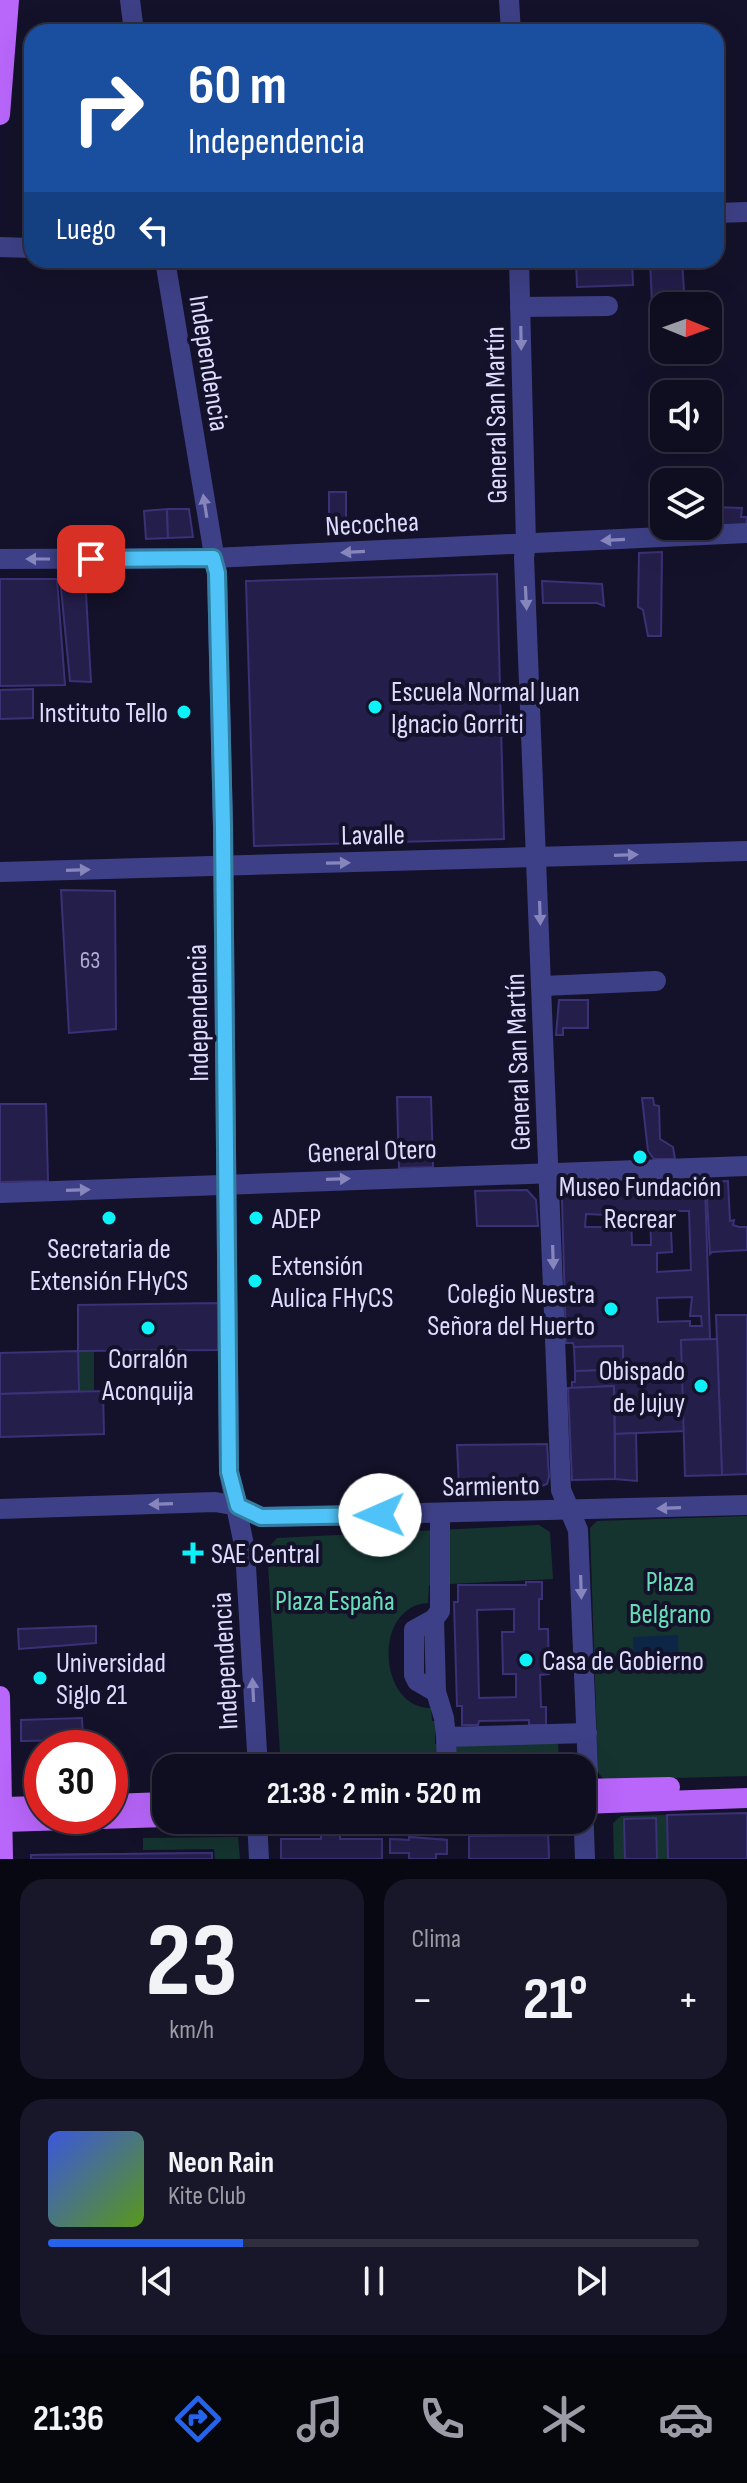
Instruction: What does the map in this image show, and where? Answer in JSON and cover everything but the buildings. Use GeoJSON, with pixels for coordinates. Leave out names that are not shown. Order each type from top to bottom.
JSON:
{"type":"FeatureCollection","features":[{"type":"Feature","properties":{"kind":"main road"},"geometry":{"type":"LineString","coordinates":[[0,115],[9,0]]}},
{"type":"Feature","properties":{"kind":"main road"},"geometry":{"type":"LineString","coordinates":[[0,1696],[3,1859]]}},
{"type":"Feature","properties":{"kind":"main road"},"geometry":{"type":"LineString","coordinates":[[596,1796],[747,1785]]}},
{"type":"Feature","properties":{"kind":"main road"},"geometry":{"type":"LineString","coordinates":[[596,1797],[747,1798]]}},
{"type":"Feature","properties":{"kind":"main road"},"geometry":{"type":"LineString","coordinates":[[128,1803],[152,1802]]}},
{"type":"Feature","properties":{"kind":"main road"},"geometry":{"type":"LineString","coordinates":[[2,1814],[24,1810]]}},
{"type":"Feature","properties":{"kind":"main road"},"geometry":{"type":"LineString","coordinates":[[2,1814],[152,1817]]}},
{"type":"Feature","properties":{"kind":"street"},"geometry":{"type":"LineString","coordinates":[[130,0],[133,24]]}},
{"type":"Feature","properties":{"kind":"street"},"geometry":{"type":"LineString","coordinates":[[509,0],[510,24]]}},
{"type":"Feature","properties":{"kind":"street"},"geometry":{"type":"LineString","coordinates":[[724,213],[747,212]]}},
{"type":"Feature","properties":{"kind":"street"},"geometry":{"type":"LineString","coordinates":[[0,247],[24,248]]}},
{"type":"Feature","properties":{"kind":"street","name":"Independencia"},"geometry":{"type":"LineString","coordinates":[[166,268],[217,573],[228,1183],[229,1472],[245,1550],[257,1754]]}},
{"type":"Feature","properties":{"kind":"street","name":"General San Martín"},"geometry":{"type":"LineString","coordinates":[[519,268],[524,557],[561,1490],[578,1530],[588,1754]]}},
{"type":"Feature","properties":{"kind":"street"},"geometry":{"type":"LineString","coordinates":[[520,307],[608,306]]}},
{"type":"Feature","properties":{"kind":"street","name":"Necochea"},"geometry":{"type":"LineString","coordinates":[[0,559],[213,558],[747,533]]}},
{"type":"Feature","properties":{"kind":"street","name":"Lavalle"},"geometry":{"type":"LineString","coordinates":[[0,872],[747,851]]}},
{"type":"Feature","properties":{"kind":"street"},"geometry":{"type":"LineString","coordinates":[[543,986],[656,981]]}},
{"type":"Feature","properties":{"kind":"street","name":"General Otero"},"geometry":{"type":"LineString","coordinates":[[0,1193],[747,1166]]}},
{"type":"Feature","properties":{"kind":"street","name":"Sarmiento"},"geometry":{"type":"LineString","coordinates":[[0,1509],[215,1502],[238,1506],[261,1517],[747,1505]]}},
{"type":"Feature","properties":{"kind":"street"},"geometry":{"type":"LineString","coordinates":[[440,1514],[440,1611],[434,1619],[414,1630],[414,1675],[417,1681],[436,1692],[444,1718],[447,1754]]}},
{"type":"Feature","properties":{"kind":"street"},"geometry":{"type":"LineString","coordinates":[[446,1737],[587,1733]]}},
{"type":"Feature","properties":{"kind":"street"},"geometry":{"type":"LineString","coordinates":[[258,1834],[259,1859]]}},
{"type":"Feature","properties":{"kind":"street","name":"General San Martín"},"geometry":{"type":"LineString","coordinates":[[584,1834],[585,1859]]}},
{"type":"Feature","properties":{"kind":"green space"},"geometry":{"type":"Polygon","coordinates":[[[78,1351],[94,1351],[94,1391],[79,1391],[78,1351]]]}},
{"type":"Feature","properties":{"kind":"green space","name":"Plaza Belgrano"},"geometry":{"type":"Polygon","coordinates":[[[747,1516],[747,1776],[604,1780],[598,1772],[590,1528],[597,1521],[747,1516]]]}},
{"type":"Feature","properties":{"kind":"green space","name":"Plaza España"},"geometry":{"type":"Polygon","coordinates":[[[539,1525],[550,1532],[553,1579],[429,1585],[428,1603],[410,1608],[397,1621],[390,1638],[389,1657],[392,1676],[400,1692],[413,1704],[431,1708],[432,1721],[435,1721],[435,1744],[558,1740],[558,1754],[280,1754],[267,1549],[277,1538],[539,1525]]]}},
{"type":"Feature","properties":{"kind":"green space"},"geometry":{"type":"Polygon","coordinates":[[[667,1815],[668,1859],[614,1859],[613,1823],[621,1816],[667,1815]]]}},
{"type":"Feature","properties":{"kind":"green space"},"geometry":{"type":"Polygon","coordinates":[[[238,1837],[240,1859],[215,1859],[214,1849],[143,1850],[143,1838],[238,1837]]]}},
{"type":"Feature","properties":{"kind":"water"},"geometry":{"type":"Polygon","coordinates":[[[678,1635],[679,1660],[634,1662],[633,1637],[678,1635]]]}},
{"type":"Feature","properties":{"kind":"place","name":"Escuela Normal Juan Ignacio Gorriti"},"geometry":{"type":"Point","coordinates":[375,707]}},
{"type":"Feature","properties":{"kind":"place","name":"Instituto Tello"},"geometry":{"type":"Point","coordinates":[184,712]}},
{"type":"Feature","properties":{"kind":"place","name":"Museo Fundación Recrear"},"geometry":{"type":"Point","coordinates":[640,1157]}},
{"type":"Feature","properties":{"kind":"place","name":"Secretaria de Extensión FHyCS"},"geometry":{"type":"Point","coordinates":[109,1218]}},
{"type":"Feature","properties":{"kind":"place","name":"ADEP"},"geometry":{"type":"Point","coordinates":[256,1218]}},
{"type":"Feature","properties":{"kind":"place","name":"Extensión Aulica FHyCS"},"geometry":{"type":"Point","coordinates":[255,1281]}},
{"type":"Feature","properties":{"kind":"place","name":"Colegio Nuestra Señora del Huerto"},"geometry":{"type":"Point","coordinates":[611,1309]}},
{"type":"Feature","properties":{"kind":"place","name":"Corralón Aconquija"},"geometry":{"type":"Point","coordinates":[148,1328]}},
{"type":"Feature","properties":{"kind":"place","name":"Obispado de Jujuy"},"geometry":{"type":"Point","coordinates":[701,1386]}},
{"type":"Feature","properties":{"kind":"place","name":"SAE Central"},"geometry":{"type":"Point","coordinates":[193,1553]}},
{"type":"Feature","properties":{"kind":"place","name":"Casa de Gobierno"},"geometry":{"type":"Point","coordinates":[526,1660]}},
{"type":"Feature","properties":{"kind":"place","name":"Universidad Siglo 21"},"geometry":{"type":"Point","coordinates":[40,1678]}},
{"type":"Feature","properties":{"kind":"route"},"geometry":{"type":"LineString","coordinates":[[91,559],[213,558],[217,573],[228,1183],[229,1472],[238,1506],[261,1517],[380,1515]]}}]}
